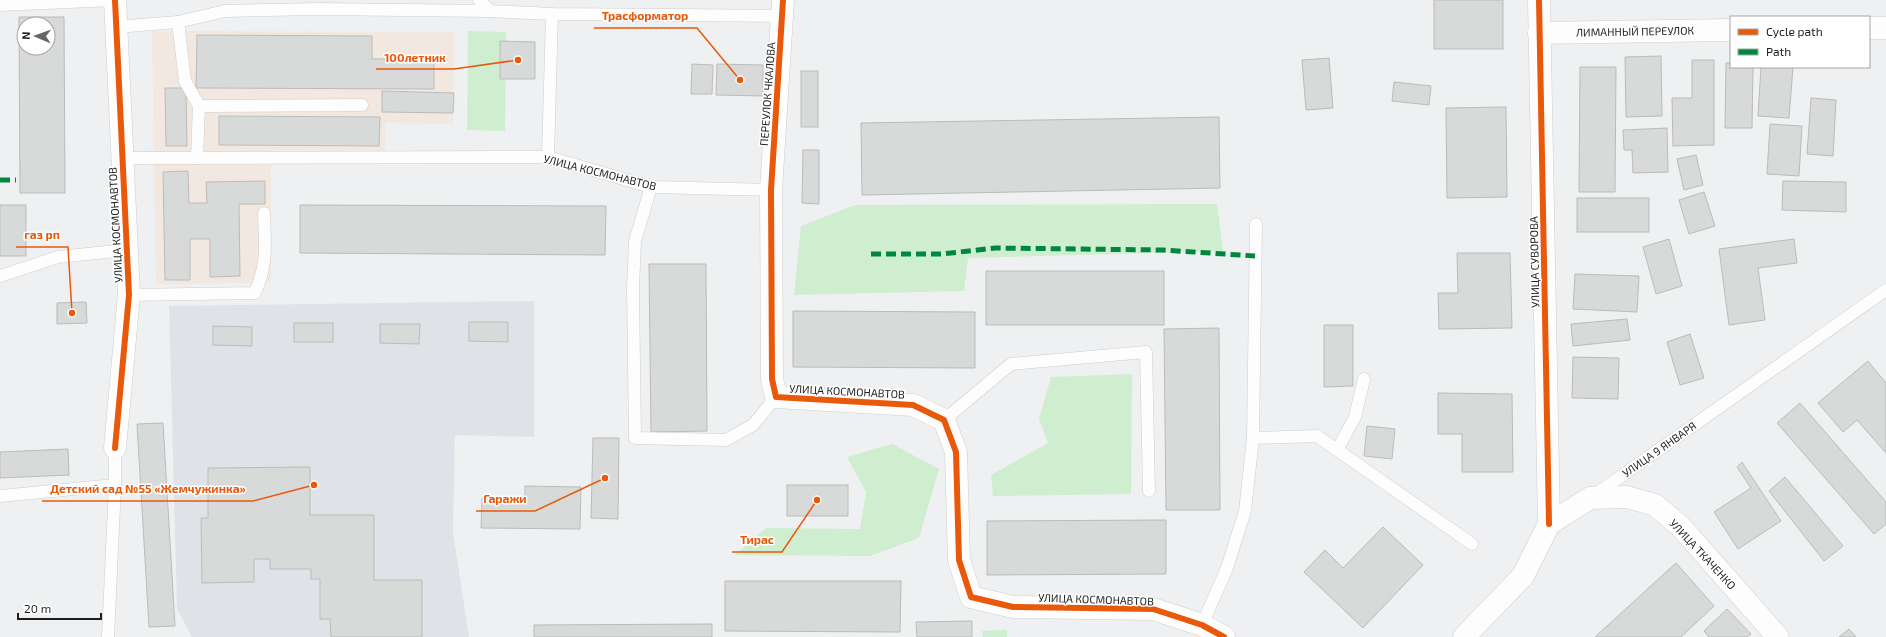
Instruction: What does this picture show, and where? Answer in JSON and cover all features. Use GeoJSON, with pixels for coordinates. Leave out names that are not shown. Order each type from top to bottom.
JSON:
{"type":"FeatureCollection","features":[{"type":"Feature","properties":{"kind":"street","name":"УЛИЦА КОСМОНАВТОВ"},"geometry":{"type":"LineString","coordinates":[[115,0],[129,296],[115,448]]}},
{"type":"Feature","properties":{"kind":"street","name":"УЛИЦА СУВОРОВА"},"geometry":{"type":"LineString","coordinates":[[1539,0],[1549,524]]}},
{"type":"Feature","properties":{"kind":"street","name":"ПЕРЕУЛОК ЧКАЛОВА"},"geometry":{"type":"LineString","coordinates":[[771,190],[783,8]]}},
{"type":"Feature","properties":{"kind":"street"},"geometry":{"type":"LineString","coordinates":[[1870,28],[1886,28]]}},
{"type":"Feature","properties":{"kind":"street","name":"ЛИМАННЫЙ ПЕРЕУЛОК"},"geometry":{"type":"LineString","coordinates":[[1540,33],[1730,30]]}},
{"type":"Feature","properties":{"kind":"street","name":"УЛИЦА КОСМОНАВТОВ"},"geometry":{"type":"LineString","coordinates":[[771,190],[772,379],[776,397],[913,405],[944,420],[956,452],[959,560],[971,597],[1013,607],[1153,609],[1202,625],[1224,637]]}},
{"type":"Feature","properties":{"kind":"street","name":"УЛИЦА ТКАЧЕНКО"},"geometry":{"type":"LineString","coordinates":[[1590,498],[1627,497],[1655,505],[1680,526],[1778,637]]}},
{"type":"Feature","properties":{"kind":"street","name":"УЛИЦА 9 ЯНВАРЯ"},"geometry":{"type":"LineString","coordinates":[[1549,524],[1590,498]]}},
{"type":"Feature","properties":{"kind":"street"},"geometry":{"type":"LineString","coordinates":[[1464,637],[1523,576],[1549,524]]}},
{"type":"Feature","properties":{"kind":"lane"},"geometry":{"type":"LineString","coordinates":[[0,5],[115,0]]}},
{"type":"Feature","properties":{"kind":"lane"},"geometry":{"type":"LineString","coordinates":[[479,0],[490,11]]}},
{"type":"Feature","properties":{"kind":"lane"},"geometry":{"type":"LineString","coordinates":[[116,27],[178,22],[225,6],[317,9],[490,11],[552,14],[783,8]]}},
{"type":"Feature","properties":{"kind":"lane"},"geometry":{"type":"LineString","coordinates":[[548,157],[552,14]]}},
{"type":"Feature","properties":{"kind":"lane"},"geometry":{"type":"LineString","coordinates":[[178,22],[185,81],[199,106],[197,158]]}},
{"type":"Feature","properties":{"kind":"lane"},"geometry":{"type":"LineString","coordinates":[[199,106],[362,106]]}},
{"type":"Feature","properties":{"kind":"lane","name":"УЛИЦА КОСМОНАВТОВ"},"geometry":{"type":"LineString","coordinates":[[122,158],[548,157],[651,187],[771,190]]}},
{"type":"Feature","properties":{"kind":"lane"},"geometry":{"type":"LineString","coordinates":[[651,187],[635,241],[633,289],[635,438],[726,440],[753,425],[776,397]]}},
{"type":"Feature","properties":{"kind":"lane"},"geometry":{"type":"LineString","coordinates":[[129,296],[255,293],[263,272],[264,213]]}},
{"type":"Feature","properties":{"kind":"lane"},"geometry":{"type":"LineString","coordinates":[[1202,625],[1227,568],[1245,511],[1253,438],[1256,224]]}},
{"type":"Feature","properties":{"kind":"lane"},"geometry":{"type":"LineString","coordinates":[[0,276],[58,257],[126,250]]}},
{"type":"Feature","properties":{"kind":"lane","name":"УЛИЦА 9 ЯНВАРЯ"},"geometry":{"type":"LineString","coordinates":[[1590,498],[1886,290]]}},
{"type":"Feature","properties":{"kind":"lane"},"geometry":{"type":"LineString","coordinates":[[944,420],[1011,364],[1146,352],[1149,491]]}},
{"type":"Feature","properties":{"kind":"lane"},"geometry":{"type":"LineString","coordinates":[[1337,450],[1355,417],[1364,379]]}},
{"type":"Feature","properties":{"kind":"lane"},"geometry":{"type":"LineString","coordinates":[[1253,438],[1317,436],[1472,544]]}},
{"type":"Feature","properties":{"kind":"lane"},"geometry":{"type":"LineString","coordinates":[[108,637],[116,485],[115,448]]}},
{"type":"Feature","properties":{"kind":"lane"},"geometry":{"type":"LineString","coordinates":[[0,496],[116,485]]}},
{"type":"Feature","properties":{"kind":"shaded area"},"geometry":{"type":"Polygon","coordinates":[[[152,31],[454,32],[453,124],[385,123],[385,151],[271,150],[271,282],[156,285],[152,31]]]}},
{"type":"Feature","properties":{"kind":"shaded area"},"geometry":{"type":"Polygon","coordinates":[[[534,301],[534,437],[455,435],[453,532],[469,637],[192,637],[177,609],[169,306],[534,301]]]}},
{"type":"Feature","properties":{"kind":"green space"},"geometry":{"type":"Polygon","coordinates":[[[468,31],[506,32],[505,131],[467,130],[468,31]]]}},
{"type":"Feature","properties":{"kind":"green space"},"geometry":{"type":"Polygon","coordinates":[[[1217,204],[1223,251],[968,258],[964,291],[794,295],[801,226],[855,205],[1217,204]]]}},
{"type":"Feature","properties":{"kind":"green space"},"geometry":{"type":"Polygon","coordinates":[[[1132,374],[1131,494],[993,496],[991,475],[1048,443],[1039,419],[1051,377],[1132,374]]]}},
{"type":"Feature","properties":{"kind":"green space"},"geometry":{"type":"Polygon","coordinates":[[[892,444],[939,469],[919,538],[870,556],[735,555],[766,528],[860,529],[866,492],[847,457],[892,444]]]}},
{"type":"Feature","properties":{"kind":"green space"},"geometry":{"type":"Polygon","coordinates":[[[1007,630],[1007,637],[983,637],[982,631],[1007,630]]]}},
{"type":"Feature","properties":{"kind":"building"},"geometry":{"type":"Polygon","coordinates":[[[1434,0],[1503,0],[1503,49],[1434,49],[1434,0]]]}},
{"type":"Feature","properties":{"kind":"building"},"geometry":{"type":"Polygon","coordinates":[[[56,17],[64,17],[65,193],[20,193],[19,56],[56,56],[56,17]]]}},
{"type":"Feature","properties":{"kind":"building"},"geometry":{"type":"Polygon","coordinates":[[[197,35],[372,36],[372,59],[434,59],[434,89],[196,88],[197,35]]]}},
{"type":"Feature","properties":{"kind":"building"},"geometry":{"type":"Polygon","coordinates":[[[500,41],[535,42],[535,79],[500,79],[500,41]]]}},
{"type":"Feature","properties":{"kind":"building"},"geometry":{"type":"Polygon","coordinates":[[[1661,56],[1662,116],[1626,117],[1625,57],[1661,56]]]}},
{"type":"Feature","properties":{"kind":"building"},"geometry":{"type":"Polygon","coordinates":[[[1329,58],[1333,108],[1306,110],[1302,60],[1329,58]]]}},
{"type":"Feature","properties":{"kind":"building"},"geometry":{"type":"Polygon","coordinates":[[[1692,60],[1714,60],[1714,145],[1673,146],[1672,98],[1692,98],[1692,60]]]}},
{"type":"Feature","properties":{"kind":"building"},"geometry":{"type":"Polygon","coordinates":[[[1726,63],[1730,63],[1730,68],[1753,68],[1752,128],[1725,128],[1726,63]]]}},
{"type":"Feature","properties":{"kind":"building"},"geometry":{"type":"Polygon","coordinates":[[[692,64],[713,65],[712,94],[691,94],[692,64]]]}},
{"type":"Feature","properties":{"kind":"building"},"geometry":{"type":"Polygon","coordinates":[[[717,64],[763,65],[763,96],[716,95],[717,64]]]}},
{"type":"Feature","properties":{"kind":"building"},"geometry":{"type":"Polygon","coordinates":[[[1580,67],[1616,67],[1615,192],[1579,192],[1580,67]]]}},
{"type":"Feature","properties":{"kind":"building"},"geometry":{"type":"Polygon","coordinates":[[[1761,68],[1793,68],[1789,118],[1758,116],[1761,68]]]}},
{"type":"Feature","properties":{"kind":"building"},"geometry":{"type":"Polygon","coordinates":[[[801,71],[818,71],[818,127],[801,127],[801,71]]]}},
{"type":"Feature","properties":{"kind":"building"},"geometry":{"type":"Polygon","coordinates":[[[1394,82],[1431,86],[1429,105],[1392,101],[1394,82]]]}},
{"type":"Feature","properties":{"kind":"building"},"geometry":{"type":"Polygon","coordinates":[[[165,88],[186,88],[187,146],[166,146],[165,88]]]}},
{"type":"Feature","properties":{"kind":"building"},"geometry":{"type":"Polygon","coordinates":[[[382,91],[454,93],[453,113],[382,112],[382,91]]]}},
{"type":"Feature","properties":{"kind":"building"},"geometry":{"type":"Polygon","coordinates":[[[1811,98],[1836,100],[1833,156],[1807,154],[1811,98]]]}},
{"type":"Feature","properties":{"kind":"building"},"geometry":{"type":"Polygon","coordinates":[[[1506,107],[1507,197],[1447,198],[1446,108],[1506,107]]]}},
{"type":"Feature","properties":{"kind":"building"},"geometry":{"type":"Polygon","coordinates":[[[219,116],[380,117],[379,146],[219,145],[219,116]]]}},
{"type":"Feature","properties":{"kind":"building"},"geometry":{"type":"Polygon","coordinates":[[[1219,117],[1220,188],[862,195],[861,123],[1219,117]]]}},
{"type":"Feature","properties":{"kind":"building"},"geometry":{"type":"Polygon","coordinates":[[[1770,124],[1802,126],[1799,176],[1767,174],[1770,124]]]}},
{"type":"Feature","properties":{"kind":"building"},"geometry":{"type":"Polygon","coordinates":[[[1667,128],[1668,172],[1633,173],[1632,150],[1624,150],[1623,130],[1667,128]]]}},
{"type":"Feature","properties":{"kind":"building"},"geometry":{"type":"Polygon","coordinates":[[[803,150],[819,150],[819,204],[802,203],[803,150]]]}},
{"type":"Feature","properties":{"kind":"building"},"geometry":{"type":"Polygon","coordinates":[[[1696,155],[1703,185],[1684,190],[1677,159],[1696,155]]]}},
{"type":"Feature","properties":{"kind":"building"},"geometry":{"type":"Polygon","coordinates":[[[188,171],[189,203],[207,203],[206,182],[265,181],[265,204],[239,204],[240,276],[210,277],[210,239],[190,239],[190,280],[165,280],[163,172],[188,171]]]}},
{"type":"Feature","properties":{"kind":"building"},"geometry":{"type":"Polygon","coordinates":[[[1783,181],[1846,182],[1846,212],[1782,210],[1783,181]]]}},
{"type":"Feature","properties":{"kind":"building"},"geometry":{"type":"Polygon","coordinates":[[[1704,192],[1715,226],[1689,234],[1679,200],[1704,192]]]}},
{"type":"Feature","properties":{"kind":"building"},"geometry":{"type":"Polygon","coordinates":[[[1577,198],[1649,198],[1649,232],[1577,232],[1577,198]]]}},
{"type":"Feature","properties":{"kind":"building"},"geometry":{"type":"Polygon","coordinates":[[[0,205],[26,205],[26,256],[0,256],[0,205]]]}},
{"type":"Feature","properties":{"kind":"building"},"geometry":{"type":"Polygon","coordinates":[[[300,205],[606,206],[605,255],[300,253],[300,205]]]}},
{"type":"Feature","properties":{"kind":"building"},"geometry":{"type":"Polygon","coordinates":[[[1669,239],[1682,286],[1656,294],[1643,247],[1669,239]]]}},
{"type":"Feature","properties":{"kind":"building"},"geometry":{"type":"Polygon","coordinates":[[[1794,239],[1797,263],[1758,268],[1765,320],[1729,325],[1719,249],[1794,239]]]}},
{"type":"Feature","properties":{"kind":"building"},"geometry":{"type":"Polygon","coordinates":[[[1457,253],[1510,253],[1512,328],[1439,329],[1438,293],[1458,293],[1457,253]]]}},
{"type":"Feature","properties":{"kind":"building"},"geometry":{"type":"Polygon","coordinates":[[[649,264],[706,264],[707,431],[651,432],[649,264]]]}},
{"type":"Feature","properties":{"kind":"building"},"geometry":{"type":"Polygon","coordinates":[[[986,271],[1164,271],[1164,325],[986,325],[986,271]]]}},
{"type":"Feature","properties":{"kind":"building"},"geometry":{"type":"Polygon","coordinates":[[[1575,274],[1639,276],[1637,312],[1573,309],[1575,274]]]}},
{"type":"Feature","properties":{"kind":"building"},"geometry":{"type":"Polygon","coordinates":[[[86,302],[87,323],[57,324],[57,303],[86,302]]]}},
{"type":"Feature","properties":{"kind":"building"},"geometry":{"type":"Polygon","coordinates":[[[793,311],[975,312],[975,368],[793,367],[793,311]]]}},
{"type":"Feature","properties":{"kind":"building"},"geometry":{"type":"Polygon","coordinates":[[[1627,319],[1630,340],[1573,346],[1571,324],[1627,319]]]}},
{"type":"Feature","properties":{"kind":"building"},"geometry":{"type":"Polygon","coordinates":[[[469,322],[508,322],[508,342],[469,341],[469,322]]]}},
{"type":"Feature","properties":{"kind":"building"},"geometry":{"type":"Polygon","coordinates":[[[294,323],[333,323],[333,342],[294,342],[294,323]]]}},
{"type":"Feature","properties":{"kind":"building"},"geometry":{"type":"Polygon","coordinates":[[[380,324],[420,324],[419,344],[380,343],[380,324]]]}},
{"type":"Feature","properties":{"kind":"building"},"geometry":{"type":"Polygon","coordinates":[[[1324,325],[1353,325],[1353,386],[1324,387],[1324,325]]]}},
{"type":"Feature","properties":{"kind":"building"},"geometry":{"type":"Polygon","coordinates":[[[213,326],[252,327],[252,346],[213,345],[213,326]]]}},
{"type":"Feature","properties":{"kind":"building"},"geometry":{"type":"Polygon","coordinates":[[[1219,328],[1220,510],[1166,510],[1164,329],[1219,328]]]}},
{"type":"Feature","properties":{"kind":"building"},"geometry":{"type":"Polygon","coordinates":[[[1690,334],[1704,378],[1680,385],[1667,342],[1690,334]]]}},
{"type":"Feature","properties":{"kind":"building"},"geometry":{"type":"Polygon","coordinates":[[[1573,357],[1619,358],[1618,399],[1572,398],[1573,357]]]}},
{"type":"Feature","properties":{"kind":"building"},"geometry":{"type":"Polygon","coordinates":[[[1868,361],[1886,383],[1886,453],[1857,420],[1843,432],[1818,403],[1868,361]]]}},
{"type":"Feature","properties":{"kind":"building"},"geometry":{"type":"Polygon","coordinates":[[[1438,393],[1512,394],[1513,472],[1462,472],[1462,434],[1438,434],[1438,393]]]}},
{"type":"Feature","properties":{"kind":"building"},"geometry":{"type":"Polygon","coordinates":[[[1800,403],[1886,502],[1886,524],[1874,534],[1777,423],[1800,403]]]}},
{"type":"Feature","properties":{"kind":"building"},"geometry":{"type":"Polygon","coordinates":[[[163,423],[175,626],[149,627],[137,424],[163,423]]]}},
{"type":"Feature","properties":{"kind":"building"},"geometry":{"type":"Polygon","coordinates":[[[1367,426],[1395,429],[1392,459],[1364,456],[1367,426]]]}},
{"type":"Feature","properties":{"kind":"building"},"geometry":{"type":"Polygon","coordinates":[[[593,438],[619,438],[618,519],[591,518],[593,438]]]}},
{"type":"Feature","properties":{"kind":"building"},"geometry":{"type":"Polygon","coordinates":[[[68,449],[69,475],[0,478],[0,452],[68,449]]]}},
{"type":"Feature","properties":{"kind":"building"},"geometry":{"type":"Polygon","coordinates":[[[1742,462],[1781,521],[1738,549],[1714,512],[1751,488],[1737,467],[1742,462]]]}},
{"type":"Feature","properties":{"kind":"building"},"geometry":{"type":"Polygon","coordinates":[[[310,467],[310,515],[374,515],[374,580],[422,580],[422,637],[331,637],[330,619],[320,619],[320,579],[311,579],[311,569],[270,569],[270,559],[254,559],[254,582],[202,583],[201,518],[208,518],[208,468],[310,467]]]}},
{"type":"Feature","properties":{"kind":"building"},"geometry":{"type":"Polygon","coordinates":[[[1785,477],[1843,546],[1824,561],[1769,491],[1785,477]]]}},
{"type":"Feature","properties":{"kind":"building"},"geometry":{"type":"Polygon","coordinates":[[[787,485],[848,485],[848,516],[787,516],[787,485]]]}},
{"type":"Feature","properties":{"kind":"building"},"geometry":{"type":"Polygon","coordinates":[[[525,486],[581,487],[580,529],[481,528],[482,498],[525,498],[525,486]]]}},
{"type":"Feature","properties":{"kind":"building"},"geometry":{"type":"Polygon","coordinates":[[[1166,520],[1166,574],[987,575],[987,521],[1166,520]]]}},
{"type":"Feature","properties":{"kind":"building"},"geometry":{"type":"Polygon","coordinates":[[[1383,527],[1423,565],[1363,628],[1304,572],[1325,550],[1343,568],[1383,527]]]}},
{"type":"Feature","properties":{"kind":"building"},"geometry":{"type":"Polygon","coordinates":[[[1676,563],[1714,606],[1681,637],[1595,637],[1676,563]]]}},
{"type":"Feature","properties":{"kind":"building"},"geometry":{"type":"Polygon","coordinates":[[[725,581],[901,581],[900,632],[725,631],[725,581]]]}},
{"type":"Feature","properties":{"kind":"building"},"geometry":{"type":"Polygon","coordinates":[[[1727,609],[1751,634],[1747,637],[1709,637],[1704,631],[1727,609]]]}},
{"type":"Feature","properties":{"kind":"building"},"geometry":{"type":"Polygon","coordinates":[[[972,621],[972,637],[917,637],[916,622],[972,621]]]}},
{"type":"Feature","properties":{"kind":"building"},"geometry":{"type":"Polygon","coordinates":[[[712,624],[712,637],[534,637],[534,625],[712,624]]]}},
{"type":"Feature","properties":{"kind":"building"},"geometry":{"type":"Polygon","coordinates":[[[1849,629],[1856,637],[1839,637],[1849,629]]]}},
{"type":"Feature","properties":{"kind":"marked path"},"geometry":{"type":"LineString","coordinates":[[0,180],[16,180]]}},
{"type":"Feature","properties":{"kind":"marked path"},"geometry":{"type":"LineString","coordinates":[[871,254],[942,254],[995,248],[1163,250],[1255,256]]}},
{"type":"Feature","properties":{"kind":"cycle path"},"geometry":{"type":"LineString","coordinates":[[115,0],[129,295],[115,448]]}},
{"type":"Feature","properties":{"kind":"cycle path"},"geometry":{"type":"LineString","coordinates":[[783,0],[771,190],[772,379],[776,397],[913,405],[944,420],[956,452],[959,560],[971,597],[1013,607],[1153,609],[1202,625],[1224,637]]}},
{"type":"Feature","properties":{"kind":"cycle path"},"geometry":{"type":"LineString","coordinates":[[1539,0],[1549,524]]}},
{"type":"Feature","properties":{"kind":"place","name":"100летник"},"geometry":{"type":"Point","coordinates":[518,60]}},
{"type":"Feature","properties":{"kind":"place","name":"Трасформатор"},"geometry":{"type":"Point","coordinates":[740,80]}},
{"type":"Feature","properties":{"kind":"place","name":"газ рп"},"geometry":{"type":"Point","coordinates":[72,313]}},
{"type":"Feature","properties":{"kind":"place","name":"Гаражи"},"geometry":{"type":"Point","coordinates":[605,478]}},
{"type":"Feature","properties":{"kind":"place","name":"Детский сад №55 «Жемчужинка»"},"geometry":{"type":"Point","coordinates":[314,485]}},
{"type":"Feature","properties":{"kind":"place","name":"Тирас"},"geometry":{"type":"Point","coordinates":[817,500]}}]}
